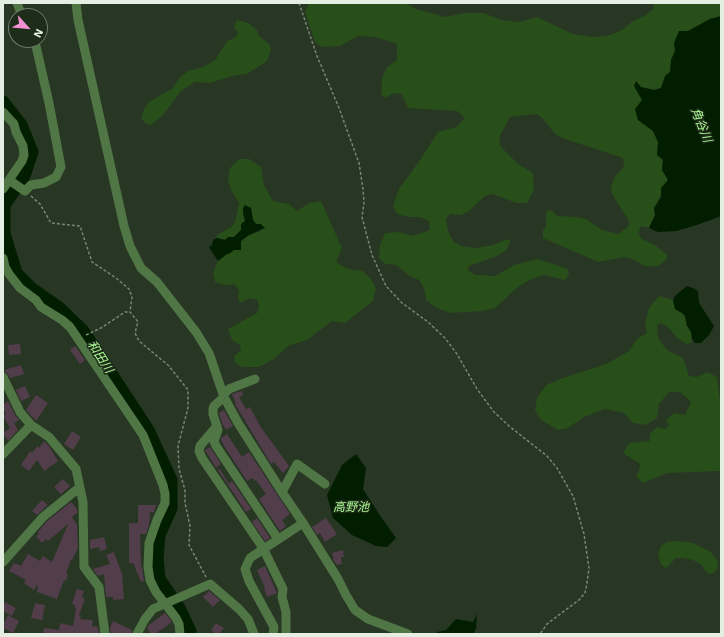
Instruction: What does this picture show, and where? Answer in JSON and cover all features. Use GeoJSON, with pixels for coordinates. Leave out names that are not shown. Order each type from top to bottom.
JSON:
{"type":"FeatureCollection","features":[{"type":"Feature","properties":{"kind":"street"},"geometry":{"type":"LineString","coordinates":[[76,3],[124,226],[130,246],[141,268],[157,282],[196,332],[209,353],[224,396],[238,423],[303,523],[338,579],[355,610],[389,631],[408,634]]}},
{"type":"Feature","properties":{"kind":"street"},"geometry":{"type":"LineString","coordinates":[[9,180],[25,191],[31,185],[44,183],[56,177],[61,166],[36,48]]}},
{"type":"Feature","properties":{"kind":"street"},"geometry":{"type":"LineString","coordinates":[[3,112],[14,124],[23,146],[24,155],[22,161],[3,189]]}},
{"type":"Feature","properties":{"kind":"street"},"geometry":{"type":"LineString","coordinates":[[3,258],[5,267],[20,288],[36,300],[41,307],[62,320],[70,327],[143,435],[164,485],[165,494],[165,502],[149,543],[148,567],[150,580],[156,592],[167,603],[176,618],[179,624],[180,634]]}},
{"type":"Feature","properties":{"kind":"street"},"geometry":{"type":"LineString","coordinates":[[3,377],[20,412],[31,425],[49,437],[76,469],[83,502],[84,567],[99,587],[105,634]]}},
{"type":"Feature","properties":{"kind":"street"},"geometry":{"type":"LineString","coordinates":[[256,379],[229,389],[214,406],[212,414],[218,430],[214,441],[278,539]]}},
{"type":"Feature","properties":{"kind":"street"},"geometry":{"type":"LineString","coordinates":[[3,454],[31,425]]}},
{"type":"Feature","properties":{"kind":"street"},"geometry":{"type":"LineString","coordinates":[[217,426],[200,446],[199,451],[202,458],[263,548],[283,589],[282,597],[286,612],[286,634]]}},
{"type":"Feature","properties":{"kind":"street"},"geometry":{"type":"LineString","coordinates":[[282,492],[298,464],[325,484]]}},
{"type":"Feature","properties":{"kind":"street"},"geometry":{"type":"LineString","coordinates":[[3,562],[43,517],[80,487]]}},
{"type":"Feature","properties":{"kind":"street"},"geometry":{"type":"LineString","coordinates":[[273,634],[274,627],[248,581],[245,569],[250,558],[303,523]]}},
{"type":"Feature","properties":{"kind":"street"},"geometry":{"type":"LineString","coordinates":[[137,634],[145,619],[153,609],[210,584],[239,609],[248,619],[254,634]]}},
{"type":"Feature","properties":{"kind":"path"},"geometry":{"type":"LineString","coordinates":[[299,3],[317,56],[339,108],[359,163],[364,202],[362,217],[372,255],[386,286],[402,303],[428,322],[445,338],[457,354],[477,390],[494,412],[508,426],[547,456],[557,468],[573,496],[584,534],[589,568],[588,583],[585,593],[579,600],[547,624],[540,634]]}},
{"type":"Feature","properties":{"kind":"path"},"geometry":{"type":"LineString","coordinates":[[25,191],[40,204],[51,223],[80,226],[92,262],[116,278],[129,289],[132,297],[130,312],[138,322],[135,333],[139,341],[169,366],[188,390],[188,408],[178,446],[179,469],[185,490],[185,503],[190,526],[189,545],[210,584]]}},
{"type":"Feature","properties":{"kind":"path"},"geometry":{"type":"LineString","coordinates":[[90,332],[101,328],[125,312],[130,312]]}},
{"type":"Feature","properties":{"kind":"green space"},"geometry":{"type":"Polygon","coordinates":[[[309,3],[406,3],[416,9],[445,17],[465,13],[484,13],[501,20],[520,22],[537,17],[573,34],[593,37],[607,36],[622,30],[633,21],[646,15],[654,8],[653,3],[721,3],[721,16],[710,19],[688,31],[674,43],[675,51],[671,60],[670,72],[665,77],[661,88],[654,90],[641,87],[642,100],[638,120],[653,130],[658,142],[657,155],[663,160],[662,170],[668,180],[661,188],[661,196],[654,208],[655,215],[649,228],[641,226],[638,233],[642,239],[655,245],[667,255],[667,259],[658,266],[645,266],[632,259],[624,257],[598,262],[543,238],[543,230],[546,226],[546,213],[548,210],[552,211],[557,216],[586,219],[602,230],[618,234],[628,227],[629,221],[612,194],[611,186],[616,175],[624,167],[623,158],[565,139],[555,134],[537,114],[510,117],[499,138],[501,147],[518,164],[533,173],[534,190],[527,203],[516,203],[493,194],[485,196],[469,211],[461,215],[450,214],[446,219],[448,231],[453,241],[461,246],[476,248],[493,245],[507,239],[511,241],[506,250],[497,256],[469,266],[468,270],[475,275],[495,276],[514,265],[538,259],[568,269],[569,274],[565,280],[544,275],[530,280],[518,287],[495,308],[482,311],[450,313],[435,307],[426,300],[424,288],[419,280],[410,276],[396,265],[385,264],[379,258],[380,245],[385,233],[399,232],[413,236],[430,230],[429,221],[420,217],[409,217],[397,214],[393,206],[399,189],[438,132],[456,127],[465,118],[457,111],[408,108],[401,93],[392,94],[385,98],[381,94],[382,78],[387,67],[397,60],[397,44],[375,37],[358,36],[340,46],[321,47],[315,42],[305,12],[309,3]]]}},
{"type":"Feature","properties":{"kind":"green space"},"geometry":{"type":"Polygon","coordinates":[[[237,20],[248,23],[257,30],[259,36],[269,44],[271,49],[267,61],[247,74],[232,76],[210,83],[195,82],[180,92],[163,115],[151,125],[146,124],[141,118],[144,109],[149,102],[173,88],[180,77],[188,71],[203,67],[215,60],[227,41],[235,38],[238,33],[234,27],[237,20]]]}},
{"type":"Feature","properties":{"kind":"green space"},"geometry":{"type":"Polygon","coordinates":[[[239,159],[249,159],[261,167],[264,185],[273,201],[289,204],[297,211],[309,203],[321,201],[342,248],[336,262],[348,269],[363,271],[370,278],[376,288],[373,301],[345,323],[332,321],[307,340],[288,346],[274,359],[259,367],[242,367],[235,363],[234,356],[241,351],[240,345],[232,340],[228,329],[257,313],[259,306],[257,300],[250,298],[240,303],[238,299],[239,291],[234,284],[225,285],[215,282],[213,273],[218,261],[229,254],[249,235],[261,231],[253,220],[251,208],[243,212],[245,221],[241,230],[234,237],[225,240],[217,238],[217,235],[231,227],[235,222],[239,203],[231,190],[228,179],[230,168],[239,159]]]}},
{"type":"Feature","properties":{"kind":"green space"},"geometry":{"type":"Polygon","coordinates":[[[659,296],[673,300],[675,309],[685,316],[692,339],[691,343],[686,344],[676,337],[669,328],[661,323],[657,325],[658,338],[667,350],[683,358],[689,376],[697,377],[707,372],[717,377],[721,408],[721,471],[667,473],[643,483],[636,476],[639,471],[640,464],[623,453],[629,443],[650,441],[650,434],[657,427],[666,429],[669,425],[666,420],[674,413],[685,415],[691,402],[680,392],[669,392],[659,404],[657,418],[646,425],[633,423],[624,413],[605,409],[584,417],[568,428],[558,430],[541,420],[535,410],[537,398],[546,385],[606,364],[629,351],[637,339],[647,333],[645,323],[649,308],[659,296]]]}},
{"type":"Feature","properties":{"kind":"green space"},"geometry":{"type":"Polygon","coordinates":[[[677,541],[693,543],[711,552],[718,561],[717,569],[714,573],[710,574],[705,571],[702,565],[693,560],[683,558],[676,558],[666,568],[661,565],[658,554],[661,546],[667,542],[677,541]]]}},
{"type":"Feature","properties":{"kind":"water","name":"角谷川"},"geometry":{"type":"Polygon","coordinates":[[[721,16],[721,216],[676,231],[658,232],[649,228],[655,215],[654,208],[661,197],[661,188],[668,180],[662,170],[663,160],[657,155],[658,142],[653,131],[638,120],[635,109],[642,100],[634,86],[636,81],[641,87],[654,90],[661,88],[665,76],[670,72],[671,60],[675,51],[674,43],[679,31],[688,31],[710,19],[721,16]]]}},
{"type":"Feature","properties":{"kind":"water"},"geometry":{"type":"Polygon","coordinates":[[[245,205],[251,208],[253,220],[256,224],[261,224],[265,228],[249,235],[241,241],[241,250],[234,250],[218,261],[209,247],[212,245],[213,240],[217,238],[225,240],[228,237],[234,237],[241,230],[241,224],[245,221],[243,208],[245,205]]]}},
{"type":"Feature","properties":{"kind":"water"},"geometry":{"type":"Polygon","coordinates":[[[687,286],[698,291],[699,303],[714,326],[709,335],[701,343],[695,343],[687,326],[685,316],[675,309],[673,300],[675,296],[687,286]]]}},
{"type":"Feature","properties":{"kind":"water","name":"高野池"},"geometry":{"type":"Polygon","coordinates":[[[356,454],[366,468],[363,489],[396,538],[387,547],[376,546],[352,535],[333,518],[327,495],[342,465],[356,454]]]}},
{"type":"Feature","properties":{"kind":"water"},"geometry":{"type":"Polygon","coordinates":[[[477,614],[476,629],[473,634],[436,634],[437,632],[446,630],[456,619],[473,622],[477,614]]]}},
{"type":"Feature","properties":{"kind":"building"},"geometry":{"type":"Polygon","coordinates":[[[20,344],[21,354],[9,355],[8,345],[20,344]]]}},
{"type":"Feature","properties":{"kind":"building"},"geometry":{"type":"Polygon","coordinates":[[[75,346],[85,360],[80,364],[70,350],[75,346]]]}},
{"type":"Feature","properties":{"kind":"building"},"geometry":{"type":"Polygon","coordinates":[[[21,365],[24,374],[10,378],[4,370],[21,365]]]}},
{"type":"Feature","properties":{"kind":"building"},"geometry":{"type":"Polygon","coordinates":[[[25,386],[30,397],[21,401],[16,390],[25,386]]]}},
{"type":"Feature","properties":{"kind":"building"},"geometry":{"type":"Polygon","coordinates":[[[242,391],[243,395],[239,397],[246,409],[250,407],[260,426],[289,466],[283,473],[274,462],[271,464],[235,404],[232,394],[242,391]]]}},
{"type":"Feature","properties":{"kind":"building"},"geometry":{"type":"Polygon","coordinates":[[[36,395],[48,403],[36,421],[26,410],[36,395]]]}},
{"type":"Feature","properties":{"kind":"building"},"geometry":{"type":"Polygon","coordinates":[[[8,401],[19,420],[14,423],[18,430],[8,441],[3,433],[10,428],[3,416],[6,414],[3,409],[3,405],[8,401]]]}},
{"type":"Feature","properties":{"kind":"building"},"geometry":{"type":"Polygon","coordinates":[[[224,410],[233,426],[226,430],[219,413],[224,410]]]}},
{"type":"Feature","properties":{"kind":"building"},"geometry":{"type":"Polygon","coordinates":[[[72,431],[81,437],[73,450],[64,444],[72,431]]]}},
{"type":"Feature","properties":{"kind":"building"},"geometry":{"type":"Polygon","coordinates":[[[227,434],[242,457],[249,452],[290,514],[282,520],[286,526],[280,531],[259,499],[266,494],[256,480],[255,481],[252,478],[247,481],[221,440],[221,438],[227,434]]]}},
{"type":"Feature","properties":{"kind":"building"},"geometry":{"type":"Polygon","coordinates":[[[44,441],[49,446],[58,461],[44,471],[37,460],[29,471],[21,465],[30,451],[32,453],[37,446],[39,448],[44,441]]]}},
{"type":"Feature","properties":{"kind":"building"},"geometry":{"type":"Polygon","coordinates":[[[210,447],[221,464],[216,468],[205,450],[210,447]]]}},
{"type":"Feature","properties":{"kind":"building"},"geometry":{"type":"Polygon","coordinates":[[[220,469],[229,484],[232,481],[251,509],[246,512],[218,470],[220,469]]]}},
{"type":"Feature","properties":{"kind":"building"},"geometry":{"type":"Polygon","coordinates":[[[63,479],[70,486],[61,494],[54,487],[63,479]]]}},
{"type":"Feature","properties":{"kind":"building"},"geometry":{"type":"Polygon","coordinates":[[[42,500],[48,505],[37,515],[32,511],[42,500]]]}},
{"type":"Feature","properties":{"kind":"building"},"geometry":{"type":"Polygon","coordinates":[[[71,502],[77,509],[77,513],[72,517],[77,525],[78,548],[72,560],[71,559],[66,574],[68,575],[66,581],[64,580],[57,599],[37,592],[37,585],[34,590],[24,583],[26,580],[9,571],[14,563],[21,566],[28,554],[40,561],[43,556],[52,562],[68,524],[48,541],[46,539],[42,543],[36,536],[39,534],[38,532],[47,521],[71,502]]]}},
{"type":"Feature","properties":{"kind":"building"},"geometry":{"type":"Polygon","coordinates":[[[138,505],[156,505],[154,512],[150,512],[149,525],[146,534],[140,534],[141,567],[142,566],[144,581],[141,582],[133,563],[129,563],[129,523],[138,523],[138,505]]]}},
{"type":"Feature","properties":{"kind":"building"},"geometry":{"type":"Polygon","coordinates":[[[257,518],[270,538],[265,541],[252,522],[257,518]]]}},
{"type":"Feature","properties":{"kind":"building"},"geometry":{"type":"Polygon","coordinates":[[[326,518],[337,534],[325,542],[320,533],[317,535],[312,527],[326,518]]]}},
{"type":"Feature","properties":{"kind":"building"},"geometry":{"type":"Polygon","coordinates":[[[104,537],[107,549],[100,551],[99,547],[90,549],[90,540],[104,537]]]}},
{"type":"Feature","properties":{"kind":"building"},"geometry":{"type":"Polygon","coordinates":[[[343,550],[344,557],[341,557],[342,564],[337,565],[334,561],[332,553],[343,550]]]}},
{"type":"Feature","properties":{"kind":"building"},"geometry":{"type":"Polygon","coordinates":[[[114,552],[122,574],[124,599],[113,600],[113,597],[106,597],[104,574],[98,576],[93,569],[110,564],[106,555],[114,552]]]}},
{"type":"Feature","properties":{"kind":"building"},"geometry":{"type":"Polygon","coordinates":[[[265,566],[277,593],[267,597],[265,588],[257,570],[265,566]]]}},
{"type":"Feature","properties":{"kind":"building"},"geometry":{"type":"Polygon","coordinates":[[[77,589],[84,591],[82,597],[85,599],[79,615],[81,616],[80,619],[93,620],[92,626],[98,627],[99,634],[43,634],[44,628],[59,630],[60,623],[73,626],[76,608],[74,607],[75,605],[72,604],[77,589]]]}},
{"type":"Feature","properties":{"kind":"building"},"geometry":{"type":"Polygon","coordinates":[[[209,591],[220,600],[213,607],[203,597],[209,591]]]}},
{"type":"Feature","properties":{"kind":"building"},"geometry":{"type":"Polygon","coordinates":[[[3,601],[16,608],[12,616],[3,611],[3,601]]]}},
{"type":"Feature","properties":{"kind":"building"},"geometry":{"type":"Polygon","coordinates":[[[35,603],[45,605],[42,620],[31,618],[35,603]]]}},
{"type":"Feature","properties":{"kind":"building"},"geometry":{"type":"Polygon","coordinates":[[[165,613],[172,622],[155,634],[151,634],[147,628],[149,625],[165,613]]]}},
{"type":"Feature","properties":{"kind":"building"},"geometry":{"type":"Polygon","coordinates":[[[8,615],[19,621],[13,633],[3,628],[8,615]]]}},
{"type":"Feature","properties":{"kind":"building"},"geometry":{"type":"Polygon","coordinates":[[[113,621],[132,630],[131,634],[111,634],[110,628],[113,621]]]}},
{"type":"Feature","properties":{"kind":"building"},"geometry":{"type":"Polygon","coordinates":[[[216,623],[224,628],[219,634],[216,634],[211,630],[216,623]]]}},
{"type":"Feature","properties":{"kind":"waterway","name":"和田川"},"geometry":{"type":"LineString","coordinates":[[3,102],[21,125],[32,152],[24,176],[4,205],[4,233],[16,273],[32,289],[58,307],[83,331],[148,430],[171,480],[171,508],[159,535],[157,558],[159,579],[179,608],[190,631],[189,634]]}}]}
